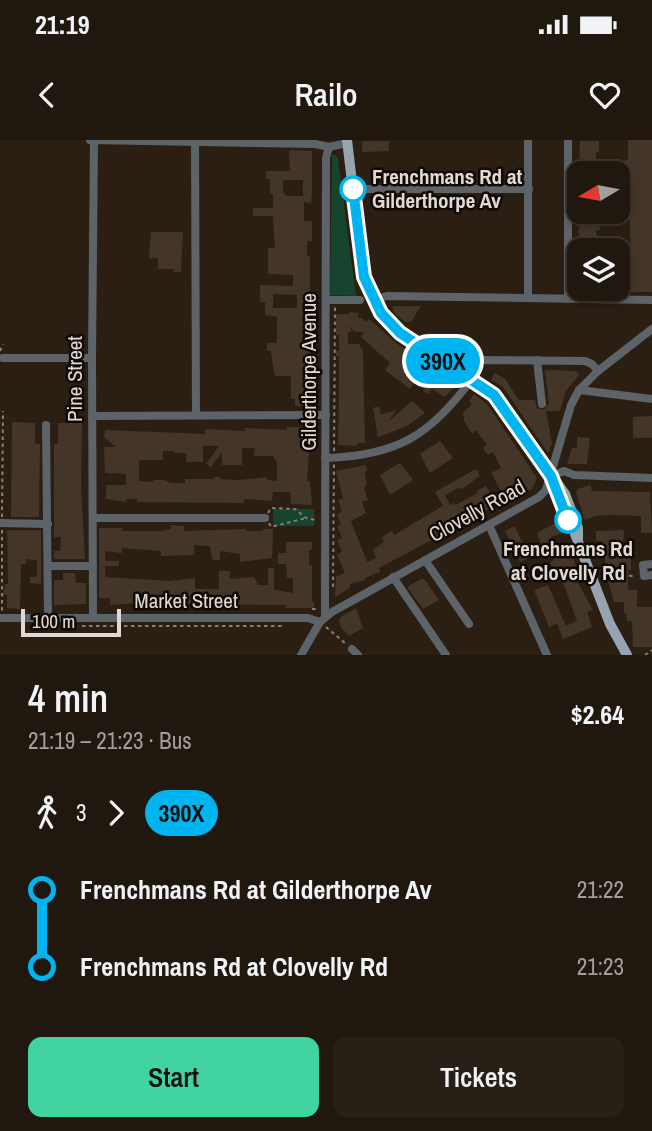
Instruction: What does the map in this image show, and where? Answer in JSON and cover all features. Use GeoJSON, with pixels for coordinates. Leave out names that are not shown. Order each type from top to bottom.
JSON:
{"type":"FeatureCollection","features":[{"type":"Feature","properties":{"kind":"main road"},"geometry":{"type":"LineString","coordinates":[[347,141],[364,277],[373,300],[400,333],[494,395],[551,476],[600,600],[627,655]]}},
{"type":"Feature","properties":{"kind":"street"},"geometry":{"type":"LineString","coordinates":[[92,140],[315,144],[329,147],[347,141]]}},
{"type":"Feature","properties":{"kind":"street","name":"Pine Street"},"geometry":{"type":"LineString","coordinates":[[92,140],[93,618]]}},
{"type":"Feature","properties":{"kind":"street"},"geometry":{"type":"LineString","coordinates":[[528,140],[528,298]]}},
{"type":"Feature","properties":{"kind":"street"},"geometry":{"type":"LineString","coordinates":[[568,140],[568,238]]}},
{"type":"Feature","properties":{"kind":"street"},"geometry":{"type":"LineString","coordinates":[[195,141],[196,415]]}},
{"type":"Feature","properties":{"kind":"street","name":"Gilderthorpe Avenue"},"geometry":{"type":"LineString","coordinates":[[323,619],[330,458],[326,415],[331,300],[326,158],[329,147]]}},
{"type":"Feature","properties":{"kind":"street"},"geometry":{"type":"LineString","coordinates":[[353,189],[528,189]]}},
{"type":"Feature","properties":{"kind":"street"},"geometry":{"type":"LineString","coordinates":[[373,300],[387,296],[567,299]]}},
{"type":"Feature","properties":{"kind":"street"},"geometry":{"type":"LineString","coordinates":[[331,300],[360,300]]}},
{"type":"Feature","properties":{"kind":"street"},"geometry":{"type":"LineString","coordinates":[[630,300],[652,300]]}},
{"type":"Feature","properties":{"kind":"street","name":"Clovelly Road"},"geometry":{"type":"LineString","coordinates":[[301,655],[323,619],[341,606],[539,497],[546,490],[571,405],[579,390],[598,371],[652,329]]}},
{"type":"Feature","properties":{"kind":"street"},"geometry":{"type":"LineString","coordinates":[[2,355],[92,358]]}},
{"type":"Feature","properties":{"kind":"street"},"geometry":{"type":"LineString","coordinates":[[458,371],[465,363],[474,360],[585,361],[598,371]]}},
{"type":"Feature","properties":{"kind":"street"},"geometry":{"type":"LineString","coordinates":[[537,360],[542,404]]}},
{"type":"Feature","properties":{"kind":"street"},"geometry":{"type":"LineString","coordinates":[[330,458],[369,454],[411,438],[446,413],[471,380]]}},
{"type":"Feature","properties":{"kind":"street"},"geometry":{"type":"LineString","coordinates":[[579,390],[652,399]]}},
{"type":"Feature","properties":{"kind":"street"},"geometry":{"type":"LineString","coordinates":[[92,416],[326,415]]}},
{"type":"Feature","properties":{"kind":"street"},"geometry":{"type":"LineString","coordinates":[[46,425],[48,618]]}},
{"type":"Feature","properties":{"kind":"street"},"geometry":{"type":"LineString","coordinates":[[551,476],[564,471],[574,475],[652,478]]}},
{"type":"Feature","properties":{"kind":"street"},"geometry":{"type":"LineString","coordinates":[[93,517],[265,518]]}},
{"type":"Feature","properties":{"kind":"street"},"geometry":{"type":"LineString","coordinates":[[0,523],[48,524]]}},
{"type":"Feature","properties":{"kind":"street"},"geometry":{"type":"LineString","coordinates":[[489,525],[547,655]]}},
{"type":"Feature","properties":{"kind":"street"},"geometry":{"type":"LineString","coordinates":[[425,560],[469,624]]}},
{"type":"Feature","properties":{"kind":"street"},"geometry":{"type":"LineString","coordinates":[[648,575],[643,565],[652,565]]}},
{"type":"Feature","properties":{"kind":"street"},"geometry":{"type":"LineString","coordinates":[[48,566],[93,566]]}},
{"type":"Feature","properties":{"kind":"street"},"geometry":{"type":"LineString","coordinates":[[393,577],[446,655]]}},
{"type":"Feature","properties":{"kind":"street","name":"Market Street"},"geometry":{"type":"LineString","coordinates":[[0,618],[323,619]]}},
{"type":"Feature","properties":{"kind":"path","name":"Gilderthorpe Avenue"},"geometry":{"type":"LineString","coordinates":[[331,300],[330,458],[333,586]]}},
{"type":"Feature","properties":{"kind":"path"},"geometry":{"type":"LineString","coordinates":[[2,355],[3,344]]}},
{"type":"Feature","properties":{"kind":"path"},"geometry":{"type":"LineString","coordinates":[[3,411],[3,416]]}},
{"type":"Feature","properties":{"kind":"path"},"geometry":{"type":"LineString","coordinates":[[306,517],[271,527],[265,518],[271,508],[295,509],[316,520]]}},
{"type":"Feature","properties":{"kind":"path"},"geometry":{"type":"LineString","coordinates":[[601,575],[648,575]]}},
{"type":"Feature","properties":{"kind":"path"},"geometry":{"type":"LineString","coordinates":[[312,609],[316,606]]}},
{"type":"Feature","properties":{"kind":"path"},"geometry":{"type":"LineString","coordinates":[[323,619],[355,652]]}},
{"type":"Feature","properties":{"kind":"path","name":"Market Street"},"geometry":{"type":"LineString","coordinates":[[73,626],[292,626]]}},
{"type":"Feature","properties":{"kind":"path"},"geometry":{"type":"LineString","coordinates":[[645,655],[652,650]]}},
{"type":"Feature","properties":{"kind":"green space"},"geometry":{"type":"Polygon","coordinates":[[[332,155],[336,155],[338,159],[356,296],[330,295],[332,155]]]}},
{"type":"Feature","properties":{"kind":"green space"},"geometry":{"type":"Polygon","coordinates":[[[273,509],[314,509],[314,526],[273,526],[273,509]]]}},
{"type":"Feature","properties":{"kind":"building"},"geometry":{"type":"Polygon","coordinates":[[[628,140],[652,140],[652,292],[630,292],[630,161],[622,161],[628,160],[628,140]]]}},
{"type":"Feature","properties":{"kind":"building"},"geometry":{"type":"Polygon","coordinates":[[[362,141],[389,141],[389,151],[362,152],[362,141]]]}},
{"type":"Feature","properties":{"kind":"building"},"geometry":{"type":"Polygon","coordinates":[[[580,141],[599,141],[596,161],[579,161],[580,141]]]}},
{"type":"Feature","properties":{"kind":"building"},"geometry":{"type":"Polygon","coordinates":[[[289,150],[312,151],[311,203],[304,202],[304,221],[312,221],[312,241],[307,241],[307,256],[310,256],[310,343],[314,346],[314,351],[310,351],[310,379],[314,379],[314,406],[295,406],[295,399],[291,399],[291,376],[276,376],[274,373],[267,343],[277,343],[277,317],[265,315],[265,302],[260,302],[260,285],[293,286],[293,275],[268,274],[268,248],[275,248],[273,216],[253,216],[253,208],[273,208],[273,194],[270,194],[270,179],[266,179],[266,171],[290,171],[289,150]],[[283,180],[286,196],[303,196],[303,180],[283,180]],[[273,294],[273,308],[297,308],[297,295],[273,294]]]}},
{"type":"Feature","properties":{"kind":"building"},"geometry":{"type":"Polygon","coordinates":[[[578,224],[600,224],[600,230],[596,230],[597,238],[579,238],[578,224]]]}},
{"type":"Feature","properties":{"kind":"building"},"geometry":{"type":"Polygon","coordinates":[[[151,232],[183,232],[181,272],[158,269],[158,258],[149,258],[151,232]]]}},
{"type":"Feature","properties":{"kind":"building"},"geometry":{"type":"Polygon","coordinates":[[[392,306],[421,306],[411,322],[405,322],[394,313],[392,306]]]}},
{"type":"Feature","properties":{"kind":"building"},"geometry":{"type":"Polygon","coordinates":[[[358,313],[358,318],[366,322],[369,319],[396,343],[458,383],[445,397],[432,389],[429,394],[423,391],[426,387],[415,381],[410,389],[385,370],[390,363],[361,337],[364,332],[355,332],[348,325],[352,332],[348,332],[348,344],[359,344],[363,351],[365,443],[357,443],[357,446],[338,445],[339,356],[336,356],[336,351],[339,351],[339,335],[336,335],[336,314],[358,313]]]}},
{"type":"Feature","properties":{"kind":"building"},"geometry":{"type":"Polygon","coordinates":[[[545,370],[576,371],[579,375],[566,391],[560,411],[546,411],[552,444],[548,453],[503,387],[491,380],[495,373],[505,379],[519,400],[535,400],[537,408],[543,410],[549,404],[545,370]]]}},
{"type":"Feature","properties":{"kind":"building"},"geometry":{"type":"Polygon","coordinates":[[[474,394],[487,404],[537,478],[532,489],[505,504],[503,501],[499,503],[500,489],[491,473],[501,468],[493,452],[488,455],[483,448],[487,445],[476,430],[472,434],[463,419],[465,417],[462,414],[472,404],[469,401],[474,394]]]}},
{"type":"Feature","properties":{"kind":"building"},"geometry":{"type":"Polygon","coordinates":[[[412,401],[425,413],[407,426],[378,437],[373,408],[379,406],[381,415],[396,410],[388,422],[412,401]]]}},
{"type":"Feature","properties":{"kind":"building"},"geometry":{"type":"Polygon","coordinates":[[[652,416],[652,438],[633,438],[633,417],[652,416]]]}},
{"type":"Feature","properties":{"kind":"building"},"geometry":{"type":"Polygon","coordinates":[[[12,422],[35,423],[35,444],[40,444],[39,517],[11,517],[12,422]]]}},
{"type":"Feature","properties":{"kind":"building"},"geometry":{"type":"Polygon","coordinates":[[[58,423],[82,423],[81,487],[85,559],[54,559],[54,551],[60,551],[61,537],[54,537],[54,444],[58,444],[58,423]]]}},
{"type":"Feature","properties":{"kind":"building"},"geometry":{"type":"Polygon","coordinates":[[[287,427],[306,427],[306,437],[310,437],[307,481],[310,481],[312,505],[291,504],[290,492],[273,492],[272,501],[244,499],[244,503],[137,502],[137,499],[126,499],[126,502],[106,499],[106,485],[126,485],[126,474],[105,473],[104,447],[116,447],[104,437],[105,430],[205,434],[205,429],[287,430],[287,427]],[[203,446],[203,462],[186,462],[186,453],[174,451],[163,451],[163,460],[139,460],[139,481],[185,483],[185,479],[220,477],[239,480],[267,477],[267,480],[277,481],[277,462],[273,456],[254,456],[255,448],[242,448],[242,465],[222,465],[222,452],[211,467],[206,464],[219,446],[203,446]]]}},
{"type":"Feature","properties":{"kind":"building"},"geometry":{"type":"Polygon","coordinates":[[[577,437],[590,438],[587,464],[567,464],[572,448],[577,448],[577,437]]]}},
{"type":"Feature","properties":{"kind":"building"},"geometry":{"type":"Polygon","coordinates":[[[440,441],[453,458],[430,473],[420,454],[440,441]]]}},
{"type":"Feature","properties":{"kind":"building"},"geometry":{"type":"Polygon","coordinates":[[[400,463],[413,480],[390,495],[380,475],[400,463]]]}},
{"type":"Feature","properties":{"kind":"building"},"geometry":{"type":"Polygon","coordinates":[[[366,465],[367,483],[364,488],[368,500],[362,502],[366,513],[351,521],[367,562],[376,558],[373,550],[384,542],[382,537],[392,531],[394,535],[443,506],[435,492],[476,469],[480,476],[462,489],[460,487],[445,495],[450,505],[478,493],[477,491],[486,486],[497,505],[379,568],[380,572],[350,584],[350,588],[335,597],[336,577],[345,573],[337,554],[342,552],[337,540],[342,538],[337,526],[341,525],[337,514],[342,512],[338,500],[343,498],[336,471],[366,465]]]}},
{"type":"Feature","properties":{"kind":"building"},"geometry":{"type":"Polygon","coordinates":[[[590,485],[592,491],[650,492],[652,533],[641,533],[641,516],[595,516],[585,520],[576,493],[578,489],[590,485]]]}},
{"type":"Feature","properties":{"kind":"building"},"geometry":{"type":"Polygon","coordinates":[[[559,521],[563,533],[551,537],[556,549],[564,545],[568,555],[571,553],[576,566],[573,567],[577,581],[593,610],[587,612],[592,627],[563,639],[557,623],[549,627],[534,590],[548,585],[566,626],[577,621],[564,585],[550,562],[554,560],[550,550],[520,562],[505,531],[515,526],[525,550],[529,549],[530,552],[542,546],[537,533],[559,521]]]}},
{"type":"Feature","properties":{"kind":"building"},"geometry":{"type":"Polygon","coordinates":[[[171,525],[184,526],[184,531],[273,529],[272,558],[240,562],[240,554],[220,551],[220,560],[212,560],[210,546],[194,545],[194,555],[161,556],[161,551],[122,548],[122,553],[105,551],[105,561],[119,561],[119,566],[105,566],[105,577],[169,581],[195,578],[195,589],[219,589],[219,571],[230,571],[230,579],[254,577],[258,585],[268,585],[268,568],[274,568],[274,590],[293,593],[293,578],[287,578],[286,564],[278,564],[278,553],[286,553],[286,542],[312,542],[309,565],[312,565],[314,608],[148,602],[110,605],[110,598],[99,598],[99,528],[161,531],[171,529],[171,525]]]}},
{"type":"Feature","properties":{"kind":"building"},"geometry":{"type":"Polygon","coordinates":[[[7,530],[41,530],[41,584],[30,583],[30,577],[37,577],[37,560],[26,559],[26,564],[21,564],[20,609],[7,608],[7,595],[3,595],[5,584],[8,584],[7,530]]]}},
{"type":"Feature","properties":{"kind":"building"},"geometry":{"type":"Polygon","coordinates":[[[624,530],[622,558],[631,558],[628,590],[637,590],[637,607],[652,607],[652,647],[633,647],[632,621],[627,621],[624,602],[614,602],[608,570],[605,570],[605,557],[601,557],[602,541],[596,541],[596,531],[624,530]]]}},
{"type":"Feature","properties":{"kind":"building"},"geometry":{"type":"Polygon","coordinates":[[[63,573],[75,573],[76,583],[86,583],[86,604],[54,605],[54,580],[63,580],[63,573]]]}},
{"type":"Feature","properties":{"kind":"building"},"geometry":{"type":"Polygon","coordinates":[[[424,579],[439,600],[423,609],[407,587],[424,579]]]}},
{"type":"Feature","properties":{"kind":"building"},"geometry":{"type":"Polygon","coordinates":[[[356,608],[363,628],[349,636],[339,620],[356,608]]]}},
{"type":"Feature","properties":{"kind":"bus line","name":"390X"},"geometry":{"type":"LineString","coordinates":[[353,189],[364,277],[381,313],[400,333],[494,395],[551,476],[568,520]]}},
{"type":"Feature","properties":{"kind":"place","name":"Frenchmans Rd at Gilderthorpe Av"},"geometry":{"type":"Point","coordinates":[353,189]}},
{"type":"Feature","properties":{"kind":"place","name":"Frenchmans Rd at Clovelly Rd"},"geometry":{"type":"Point","coordinates":[568,520]}}]}
